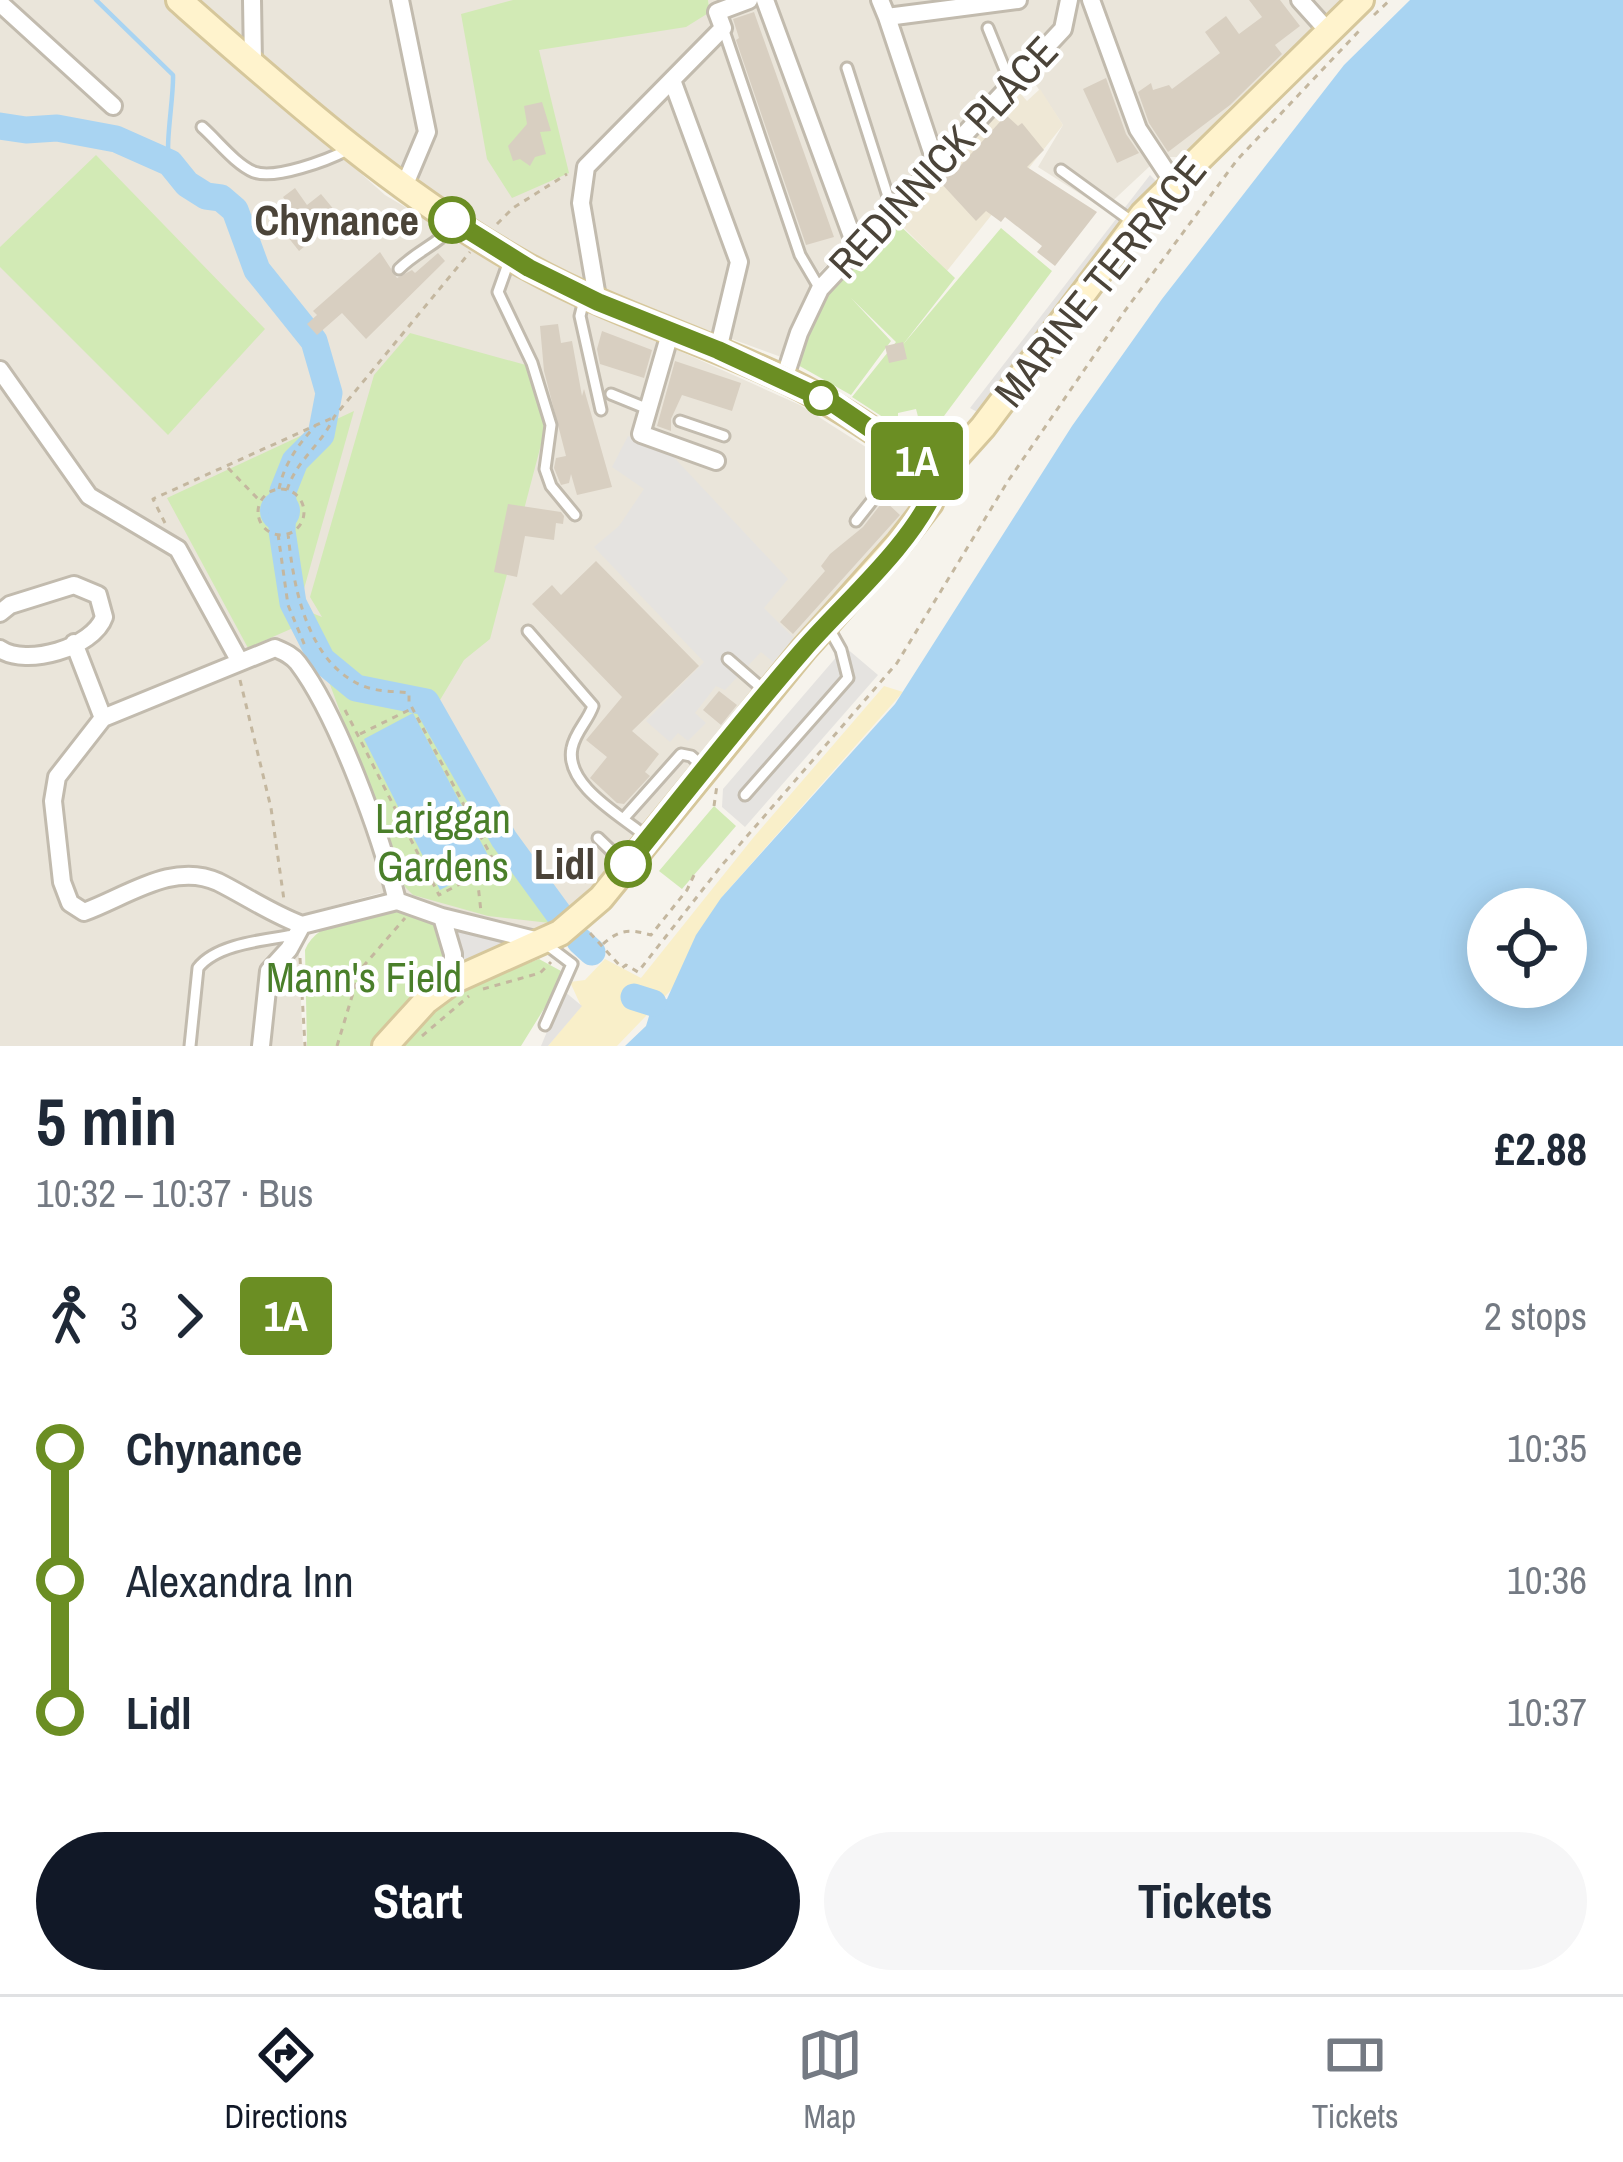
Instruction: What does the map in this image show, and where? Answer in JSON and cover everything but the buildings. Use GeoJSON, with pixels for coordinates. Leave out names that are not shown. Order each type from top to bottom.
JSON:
{"type":"FeatureCollection","features":[{"type":"Feature","properties":{"kind":"street"},"geometry":{"type":"LineString","coordinates":[[179,0],[403,189],[481,239],[592,299],[834,404],[930,468]]}},
{"type":"Feature","properties":{"kind":"street"},"geometry":{"type":"LineString","coordinates":[[252,0],[253,63]]}},
{"type":"Feature","properties":{"kind":"street"},"geometry":{"type":"LineString","coordinates":[[400,0],[427,132],[403,189]]}},
{"type":"Feature","properties":{"kind":"street"},"geometry":{"type":"LineString","coordinates":[[592,299],[581,203],[586,166],[672,80],[720,20],[749,0]]}},
{"type":"Feature","properties":{"kind":"street"},"geometry":{"type":"LineString","coordinates":[[765,0],[856,247]]}},
{"type":"Feature","properties":{"kind":"street"},"geometry":{"type":"LineString","coordinates":[[936,164],[883,8],[1018,0]]}},
{"type":"Feature","properties":{"kind":"street","name":"REDINNICK PLACE"},"geometry":{"type":"LineString","coordinates":[[784,379],[820,289],[1064,29],[1069,0]]}},
{"type":"Feature","properties":{"kind":"street"},"geometry":{"type":"LineString","coordinates":[[1090,0],[1138,129],[1173,182]]}},
{"type":"Feature","properties":{"kind":"street"},"geometry":{"type":"LineString","coordinates":[[1300,0],[1328,31]]}},
{"type":"Feature","properties":{"kind":"street","name":"MARINE TERRACE"},"geometry":{"type":"LineString","coordinates":[[385,1046],[426,1001],[453,981],[551,948],[579,919],[920,516],[930,468],[983,427],[1135,223],[1361,0]]}},
{"type":"Feature","properties":{"kind":"street"},"geometry":{"type":"LineString","coordinates":[[2,4],[112,106]]}},
{"type":"Feature","properties":{"kind":"street"},"geometry":{"type":"LineString","coordinates":[[672,80],[739,262],[718,350]]}},
{"type":"Feature","properties":{"kind":"street"},"geometry":{"type":"LineString","coordinates":[[671,330],[641,434],[716,461]]}},
{"type":"Feature","properties":{"kind":"street"},"geometry":{"type":"LineString","coordinates":[[0,370],[89,496],[178,550],[238,663]]}},
{"type":"Feature","properties":{"kind":"street"},"geometry":{"type":"LineString","coordinates":[[0,613],[10,605],[74,585],[98,595],[104,616],[91,637],[74,643],[26,658],[12,657],[0,649]]}},
{"type":"Feature","properties":{"kind":"street"},"geometry":{"type":"LineString","coordinates":[[74,643],[103,718]]}},
{"type":"Feature","properties":{"kind":"street"},"geometry":{"type":"LineString","coordinates":[[405,904],[337,733],[295,658],[275,648],[103,718],[57,777],[55,819],[62,882],[70,903],[84,912],[149,884],[189,875],[214,880],[296,926],[405,904],[551,948]]}},
{"type":"Feature","properties":{"kind":"street"},"geometry":{"type":"LineString","coordinates":[[442,916],[453,954],[453,981]]}},
{"type":"Feature","properties":{"kind":"street"},"geometry":{"type":"LineString","coordinates":[[261,1046],[269,971],[296,926]]}},
{"type":"Feature","properties":{"kind":"lane"},"geometry":{"type":"LineString","coordinates":[[720,20],[800,255],[820,289]]}},
{"type":"Feature","properties":{"kind":"lane"},"geometry":{"type":"LineString","coordinates":[[988,28],[1012,87]]}},
{"type":"Feature","properties":{"kind":"lane"},"geometry":{"type":"LineString","coordinates":[[847,68],[892,208]]}},
{"type":"Feature","properties":{"kind":"lane"},"geometry":{"type":"LineString","coordinates":[[202,128],[244,165],[261,173],[319,162],[352,147]]}},
{"type":"Feature","properties":{"kind":"lane"},"geometry":{"type":"LineString","coordinates":[[1061,170],[1135,223]]}},
{"type":"Feature","properties":{"kind":"lane"},"geometry":{"type":"LineString","coordinates":[[398,268],[415,253],[435,246],[457,224]]}},
{"type":"Feature","properties":{"kind":"lane"},"geometry":{"type":"LineString","coordinates":[[510,256],[498,292],[532,363],[550,424],[545,469],[551,486],[575,515]]}},
{"type":"Feature","properties":{"kind":"lane"},"geometry":{"type":"LineString","coordinates":[[592,299],[580,316],[601,410]]}},
{"type":"Feature","properties":{"kind":"lane"},"geometry":{"type":"LineString","coordinates":[[610,394],[649,409]]}},
{"type":"Feature","properties":{"kind":"lane"},"geometry":{"type":"LineString","coordinates":[[680,421],[724,436]]}},
{"type":"Feature","properties":{"kind":"lane"},"geometry":{"type":"LineString","coordinates":[[695,453],[704,429]]}},
{"type":"Feature","properties":{"kind":"lane"},"geometry":{"type":"LineString","coordinates":[[856,520],[930,468]]}},
{"type":"Feature","properties":{"kind":"lane"},"geometry":{"type":"LineString","coordinates":[[745,795],[848,679],[841,650],[827,625]]}},
{"type":"Feature","properties":{"kind":"lane"},"geometry":{"type":"LineString","coordinates":[[528,631],[593,706],[572,749],[572,764],[582,783],[649,839]]}},
{"type":"Feature","properties":{"kind":"lane"},"geometry":{"type":"LineString","coordinates":[[728,659],[768,693]]}},
{"type":"Feature","properties":{"kind":"lane"},"geometry":{"type":"LineString","coordinates":[[624,818],[681,754],[706,769]]}},
{"type":"Feature","properties":{"kind":"lane"},"geometry":{"type":"LineString","coordinates":[[598,838],[627,866]]}},
{"type":"Feature","properties":{"kind":"lane"},"geometry":{"type":"LineString","coordinates":[[190,1046],[198,968],[204,960],[296,926]]}},
{"type":"Feature","properties":{"kind":"lane"},"geometry":{"type":"LineString","coordinates":[[545,1025],[572,964],[551,948]]}},
{"type":"Feature","properties":{"kind":"path"},"geometry":{"type":"LineString","coordinates":[[583,927],[622,968],[626,965],[638,972],[722,865],[897,663],[1008,481],[1124,312],[1237,160],[1390,0]]}},
{"type":"Feature","properties":{"kind":"path"},"geometry":{"type":"LineString","coordinates":[[260,502],[283,489],[296,465],[323,439],[334,417],[481,239],[513,208],[586,166]]}},
{"type":"Feature","properties":{"kind":"path"},"geometry":{"type":"LineString","coordinates":[[178,550],[153,499],[334,417]]}},
{"type":"Feature","properties":{"kind":"path"},"geometry":{"type":"LineString","coordinates":[[283,489],[282,473],[316,425]]}},
{"type":"Feature","properties":{"kind":"path"},"geometry":{"type":"LineString","coordinates":[[226,466],[260,502],[260,523],[283,534]]}},
{"type":"Feature","properties":{"kind":"path"},"geometry":{"type":"LineString","coordinates":[[283,489],[299,497],[304,511],[300,525],[283,534]]}},
{"type":"Feature","properties":{"kind":"path"},"geometry":{"type":"LineString","coordinates":[[283,534],[299,602],[327,658],[367,688],[410,693],[412,709],[496,865],[439,895],[339,701]]}},
{"type":"Feature","properties":{"kind":"path"},"geometry":{"type":"LineString","coordinates":[[283,534],[288,605],[309,651]]}},
{"type":"Feature","properties":{"kind":"path"},"geometry":{"type":"LineString","coordinates":[[299,635],[310,624]]}},
{"type":"Feature","properties":{"kind":"path"},"geometry":{"type":"LineString","coordinates":[[318,667],[327,658]]}},
{"type":"Feature","properties":{"kind":"path"},"geometry":{"type":"LineString","coordinates":[[238,663],[296,926],[304,1046]]}},
{"type":"Feature","properties":{"kind":"path"},"geometry":{"type":"LineString","coordinates":[[359,734],[412,709]]}},
{"type":"Feature","properties":{"kind":"path"},"geometry":{"type":"LineString","coordinates":[[602,945],[629,929],[651,934],[695,873]]}},
{"type":"Feature","properties":{"kind":"path"},"geometry":{"type":"LineString","coordinates":[[477,875],[482,924]]}},
{"type":"Feature","properties":{"kind":"path"},"geometry":{"type":"LineString","coordinates":[[338,1046],[360,970],[405,904]]}},
{"type":"Feature","properties":{"kind":"path"},"geometry":{"type":"LineString","coordinates":[[412,1044],[474,992],[540,973],[551,948]]}},
{"type":"Feature","properties":{"kind":"shaded area"},"geometry":{"type":"Polygon","coordinates":[[[0,0],[166,0],[385,195],[548,292],[800,405],[905,472],[920,502],[614,871],[570,915],[456,972],[433,918],[380,893],[314,911],[299,954],[303,1046],[0,1046],[0,0]]]}},
{"type":"Feature","properties":{"kind":"shaded area"},"geometry":{"type":"Polygon","coordinates":[[[200,0],[526,0],[710,12],[708,0],[1344,0],[1184,157],[1165,157],[1150,166],[1104,209],[1038,167],[1063,125],[1023,66],[816,276],[781,357],[606,293],[464,218],[295,85],[200,0]]]}},
{"type":"Feature","properties":{"kind":"shaded area"},"geometry":{"type":"Polygon","coordinates":[[[1040,89],[1063,125],[947,271],[895,219],[1019,92],[1027,101],[1040,89]]]}},
{"type":"Feature","properties":{"kind":"shaded area"},"geometry":{"type":"Polygon","coordinates":[[[1150,175],[1158,183],[979,413],[970,408],[1150,175]]]}},
{"type":"Feature","properties":{"kind":"shaded area"},"geometry":{"type":"Polygon","coordinates":[[[628,436],[667,450],[788,579],[764,608],[794,638],[773,662],[761,652],[725,690],[716,686],[695,713],[706,723],[688,741],[678,733],[670,742],[646,721],[704,662],[594,547],[619,526],[644,489],[612,467],[628,436]]]}},
{"type":"Feature","properties":{"kind":"shaded area"},"geometry":{"type":"Polygon","coordinates":[[[845,647],[878,675],[745,827],[722,807],[723,789],[845,647]]]}},
{"type":"Feature","properties":{"kind":"shaded area"},"geometry":{"type":"Polygon","coordinates":[[[461,920],[525,934],[454,965],[450,938],[461,920]]]}},
{"type":"Feature","properties":{"kind":"shaded area"},"geometry":{"type":"Polygon","coordinates":[[[564,991],[582,1006],[548,1046],[541,1046],[564,991]]]}},
{"type":"Feature","properties":{"kind":"green space"},"geometry":{"type":"Polygon","coordinates":[[[513,0],[708,0],[710,12],[686,27],[539,50],[569,173],[512,198],[487,159],[461,14],[513,0]]]}},
{"type":"Feature","properties":{"kind":"green space"},"geometry":{"type":"Polygon","coordinates":[[[96,155],[265,329],[168,435],[0,267],[0,247],[96,155]]]}},
{"type":"Feature","properties":{"kind":"green space"},"geometry":{"type":"Polygon","coordinates":[[[893,219],[955,278],[901,347],[1001,228],[1052,271],[944,416],[921,428],[916,409],[898,413],[898,421],[892,423],[852,397],[896,342],[851,298],[891,341],[851,395],[796,364],[822,304],[893,219]]]}},
{"type":"Feature","properties":{"kind":"green space","name":"Lariggan Gardens"},"geometry":{"type":"Polygon","coordinates":[[[410,333],[533,367],[548,418],[490,639],[464,660],[431,715],[501,840],[542,900],[550,923],[488,916],[413,895],[405,887],[302,609],[322,617],[310,597],[374,375],[410,333]]]}},
{"type":"Feature","properties":{"kind":"green space"},"geometry":{"type":"Polygon","coordinates":[[[354,411],[293,628],[248,648],[167,498],[354,411]]]}},
{"type":"Feature","properties":{"kind":"green space"},"geometry":{"type":"Polygon","coordinates":[[[714,806],[736,826],[682,889],[659,871],[714,806]]]}},
{"type":"Feature","properties":{"kind":"green space","name":"Mann's Field"},"geometry":{"type":"Polygon","coordinates":[[[399,906],[433,922],[447,957],[441,981],[375,1046],[307,1046],[305,950],[312,939],[346,919],[399,906]]]}},
{"type":"Feature","properties":{"kind":"green space"},"geometry":{"type":"Polygon","coordinates":[[[539,959],[561,971],[521,1046],[395,1046],[456,991],[539,959]]]}},
{"type":"Feature","properties":{"kind":"sand"},"geometry":{"type":"Polygon","coordinates":[[[884,686],[903,692],[721,898],[672,989],[617,1046],[548,1046],[581,1006],[570,982],[585,980],[605,959],[641,978],[884,686]]]}},
{"type":"Feature","properties":{"kind":"water"},"geometry":{"type":"Polygon","coordinates":[[[1410,0],[1623,0],[1623,1046],[625,1046],[646,1026],[653,1003],[667,999],[696,935],[721,898],[895,704],[1072,426],[1162,299],[1344,65],[1410,0]]]}},
{"type":"Feature","properties":{"kind":"water"},"geometry":{"type":"Polygon","coordinates":[[[280,491],[294,497],[300,511],[294,525],[280,531],[266,525],[260,511],[266,497],[280,491]]]}},
{"type":"Feature","properties":{"kind":"water"},"geometry":{"type":"Polygon","coordinates":[[[413,713],[492,863],[440,890],[364,739],[413,713]]]}},
{"type":"Feature","properties":{"kind":"waterway"},"geometry":{"type":"LineString","coordinates":[[96,0],[173,75],[170,163]]}},
{"type":"Feature","properties":{"kind":"waterway"},"geometry":{"type":"LineString","coordinates":[[0,126],[57,128],[116,139],[170,163],[187,184],[206,196],[221,198],[235,210],[257,270],[314,341],[329,393],[321,435],[295,461],[283,491],[282,531],[293,603],[322,660],[356,688],[426,702],[504,839],[561,917]]}},
{"type":"Feature","properties":{"kind":"waterway"},"geometry":{"type":"LineString","coordinates":[[580,941],[592,952]]}},
{"type":"Feature","properties":{"kind":"waterway"},"geometry":{"type":"LineString","coordinates":[[634,997],[653,1003]]}},
{"type":"Feature","properties":{"kind":"bus line","name":"1A"},"geometry":{"type":"LineString","coordinates":[[452,220],[529,268],[598,302],[834,404],[928,468],[928,480],[937,485],[930,503],[899,543],[804,649],[628,864]]}},
{"type":"Feature","properties":{"kind":"place","name":"Chynance"},"geometry":{"type":"Point","coordinates":[452,220]}},
{"type":"Feature","properties":{"kind":"place","name":"Lidl"},"geometry":{"type":"Point","coordinates":[628,864]}}]}
